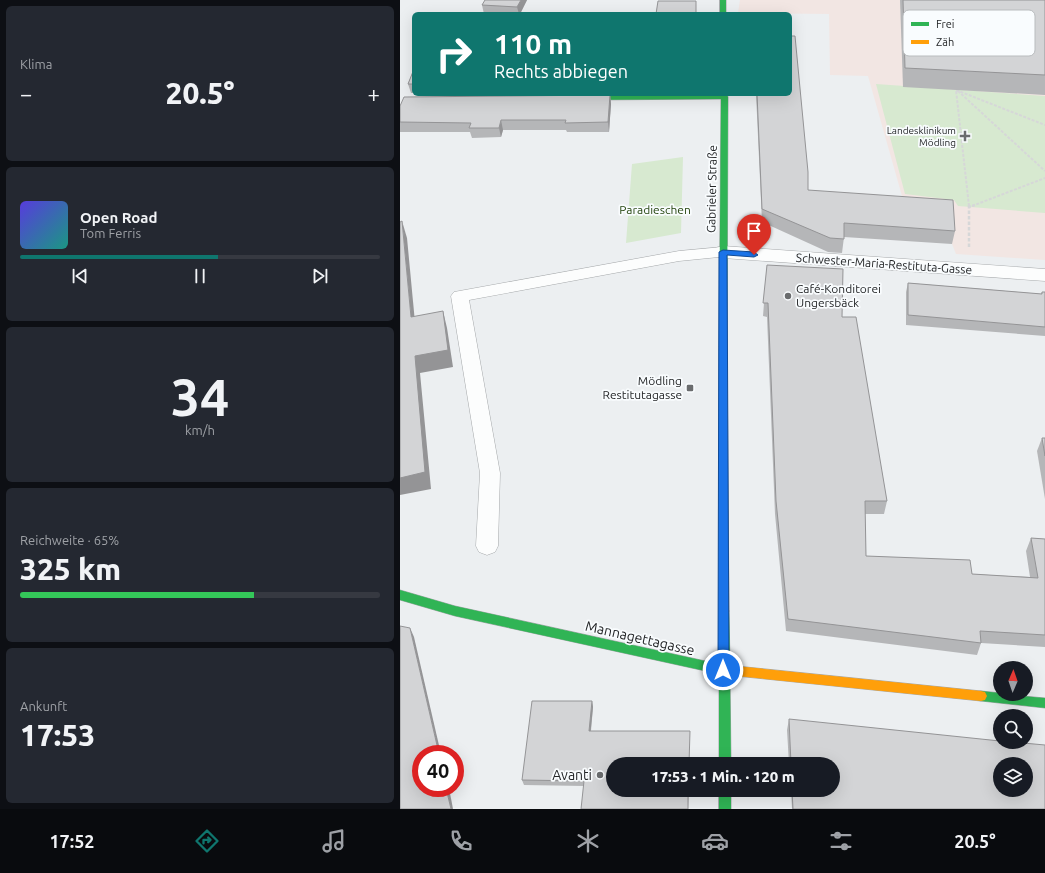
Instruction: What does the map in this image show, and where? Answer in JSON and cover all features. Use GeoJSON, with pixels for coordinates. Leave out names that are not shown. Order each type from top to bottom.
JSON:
{"type":"FeatureCollection","features":[{"type":"Feature","properties":{"kind":"street"},"geometry":{"type":"LineString","coordinates":[[723,0],[723,12]]}},
{"type":"Feature","properties":{"kind":"street"},"geometry":{"type":"LineString","coordinates":[[574,98],[674,96]]}},
{"type":"Feature","properties":{"kind":"street","name":"Gabrieler Straße"},"geometry":{"type":"LineString","coordinates":[[724,96],[723,670],[725,757]]}},
{"type":"Feature","properties":{"kind":"street","name":"Schwester-Maria-Restituta-Gasse"},"geometry":{"type":"LineString","coordinates":[[723,252],[1045,275]]}},
{"type":"Feature","properties":{"kind":"street","name":"Mannagettagasse"},"geometry":{"type":"LineString","coordinates":[[400,595],[455,611],[723,670],[1045,703]]}},
{"type":"Feature","properties":{"kind":"street"},"geometry":{"type":"LineString","coordinates":[[725,797],[725,809]]}},
{"type":"Feature","properties":{"kind":"lane"},"geometry":{"type":"LineString","coordinates":[[487,546],[490,473],[460,296],[679,256],[723,252]]}},
{"type":"Feature","properties":{"kind":"path"},"geometry":{"type":"LineString","coordinates":[[956,90],[1045,125]]}},
{"type":"Feature","properties":{"kind":"path"},"geometry":{"type":"LineString","coordinates":[[956,90],[1045,171]]}},
{"type":"Feature","properties":{"kind":"path"},"geometry":{"type":"LineString","coordinates":[[956,90],[969,207],[970,270]]}},
{"type":"Feature","properties":{"kind":"path"},"geometry":{"type":"LineString","coordinates":[[969,207],[1045,178]]}},
{"type":"Feature","properties":{"kind":"shaded area","name":"Landesklinikum Mödling"},"geometry":{"type":"Polygon","coordinates":[[[740,0],[1045,0],[1045,260],[956,254],[952,244],[952,208],[950,202],[902,196],[868,76],[830,75],[829,14],[738,12],[740,0]]]}},
{"type":"Feature","properties":{"kind":"green space"},"geometry":{"type":"Polygon","coordinates":[[[876,84],[1045,96],[1045,213],[958,206],[954,200],[905,194],[876,84]]]}},
{"type":"Feature","properties":{"kind":"green space","name":"Paradieschen"},"geometry":{"type":"Polygon","coordinates":[[[683,157],[681,233],[626,243],[632,164],[683,157]]]}},
{"type":"Feature","properties":{"kind":"building"},"geometry":{"type":"Polygon","coordinates":[[[485,0],[521,0],[517,7],[482,5],[485,0]]]}},
{"type":"Feature","properties":{"kind":"building"},"geometry":{"type":"Polygon","coordinates":[[[903,0],[1045,0],[1045,75],[905,68],[905,56],[1035,56],[1035,10],[903,10],[903,0]]]}},
{"type":"Feature","properties":{"kind":"building"},"geometry":{"type":"Polygon","coordinates":[[[658,1],[696,1],[696,12],[656,12],[658,1]]]}},
{"type":"Feature","properties":{"kind":"building"},"geometry":{"type":"Polygon","coordinates":[[[792,36],[795,36],[808,172],[808,190],[953,200],[955,231],[844,223],[844,239],[830,238],[762,209],[757,96],[792,96],[792,36]]]}},
{"type":"Feature","properties":{"kind":"building"},"geometry":{"type":"Polygon","coordinates":[[[412,74],[412,84],[408,84],[412,74]]]}},
{"type":"Feature","properties":{"kind":"building"},"geometry":{"type":"Polygon","coordinates":[[[610,96],[608,122],[565,123],[566,120],[501,120],[499,128],[469,128],[471,123],[400,122],[400,106],[404,97],[610,96]]]}},
{"type":"Feature","properties":{"kind":"building"},"geometry":{"type":"Polygon","coordinates":[[[402,221],[411,317],[443,311],[448,350],[415,356],[425,472],[400,478],[400,222],[402,221]]]}},
{"type":"Feature","properties":{"kind":"building"},"geometry":{"type":"Polygon","coordinates":[[[767,265],[843,269],[842,317],[856,317],[887,501],[865,501],[866,556],[970,560],[972,574],[1038,578],[1031,538],[1045,539],[1045,635],[980,631],[981,643],[788,619],[776,501],[768,303],[763,303],[767,265]]]}},
{"type":"Feature","properties":{"kind":"building"},"geometry":{"type":"Polygon","coordinates":[[[908,283],[1042,294],[1042,292],[1045,292],[1045,327],[908,315],[908,283]]]}},
{"type":"Feature","properties":{"kind":"building"},"geometry":{"type":"Polygon","coordinates":[[[1042,438],[1045,438],[1045,456],[1042,438]]]}},
{"type":"Feature","properties":{"kind":"building"},"geometry":{"type":"Polygon","coordinates":[[[400,626],[410,628],[437,745],[412,745],[412,797],[448,797],[451,809],[400,809],[400,626]]]}},
{"type":"Feature","properties":{"kind":"building"},"geometry":{"type":"Polygon","coordinates":[[[532,701],[592,701],[589,731],[690,731],[689,757],[606,757],[606,797],[688,797],[688,809],[581,809],[584,781],[522,780],[532,701]]]}},
{"type":"Feature","properties":{"kind":"building"},"geometry":{"type":"Polygon","coordinates":[[[789,719],[993,740],[993,749],[1033,749],[1033,744],[1045,745],[1045,809],[793,809],[792,797],[840,797],[840,757],[791,757],[789,719]]]}},
{"type":"Feature","properties":{"kind":"traffic: fast"},"geometry":{"type":"LineString","coordinates":[[723,0],[723,12]]}},
{"type":"Feature","properties":{"kind":"traffic: fast"},"geometry":{"type":"LineString","coordinates":[[723,347],[724,96]]}},
{"type":"Feature","properties":{"kind":"traffic: fast"},"geometry":{"type":"LineString","coordinates":[[581,98],[725,97]]}},
{"type":"Feature","properties":{"kind":"traffic: fast"},"geometry":{"type":"LineString","coordinates":[[400,595],[455,611],[723,670],[736,671]]}},
{"type":"Feature","properties":{"kind":"traffic: fast"},"geometry":{"type":"LineString","coordinates":[[724,611],[725,757]]}},
{"type":"Feature","properties":{"kind":"traffic: fast"},"geometry":{"type":"LineString","coordinates":[[981,696],[1045,703]]}},
{"type":"Feature","properties":{"kind":"traffic: fast"},"geometry":{"type":"LineString","coordinates":[[725,797],[725,809]]}},
{"type":"Feature","properties":{"kind":"traffic: slow"},"geometry":{"type":"LineString","coordinates":[[723,347],[724,611]]}},
{"type":"Feature","properties":{"kind":"traffic: slow"},"geometry":{"type":"LineString","coordinates":[[736,671],[981,696]]}},
{"type":"Feature","properties":{"kind":"place","name":"Landesklinikum Mödling"},"geometry":{"type":"Point","coordinates":[965,136]}},
{"type":"Feature","properties":{"kind":"place","name":"Café-Konditorei Ungersbäck"},"geometry":{"type":"Point","coordinates":[788,296]}},
{"type":"Feature","properties":{"kind":"place","name":"Mödling Restitutagasse"},"geometry":{"type":"Point","coordinates":[690,388]}},
{"type":"Feature","properties":{"kind":"place","name":"Avanti"},"geometry":{"type":"Point","coordinates":[600,775]}},
{"type":"Feature","properties":{"kind":"route"},"geometry":{"type":"LineString","coordinates":[[723,670],[723,252],[754,255]]}}]}
